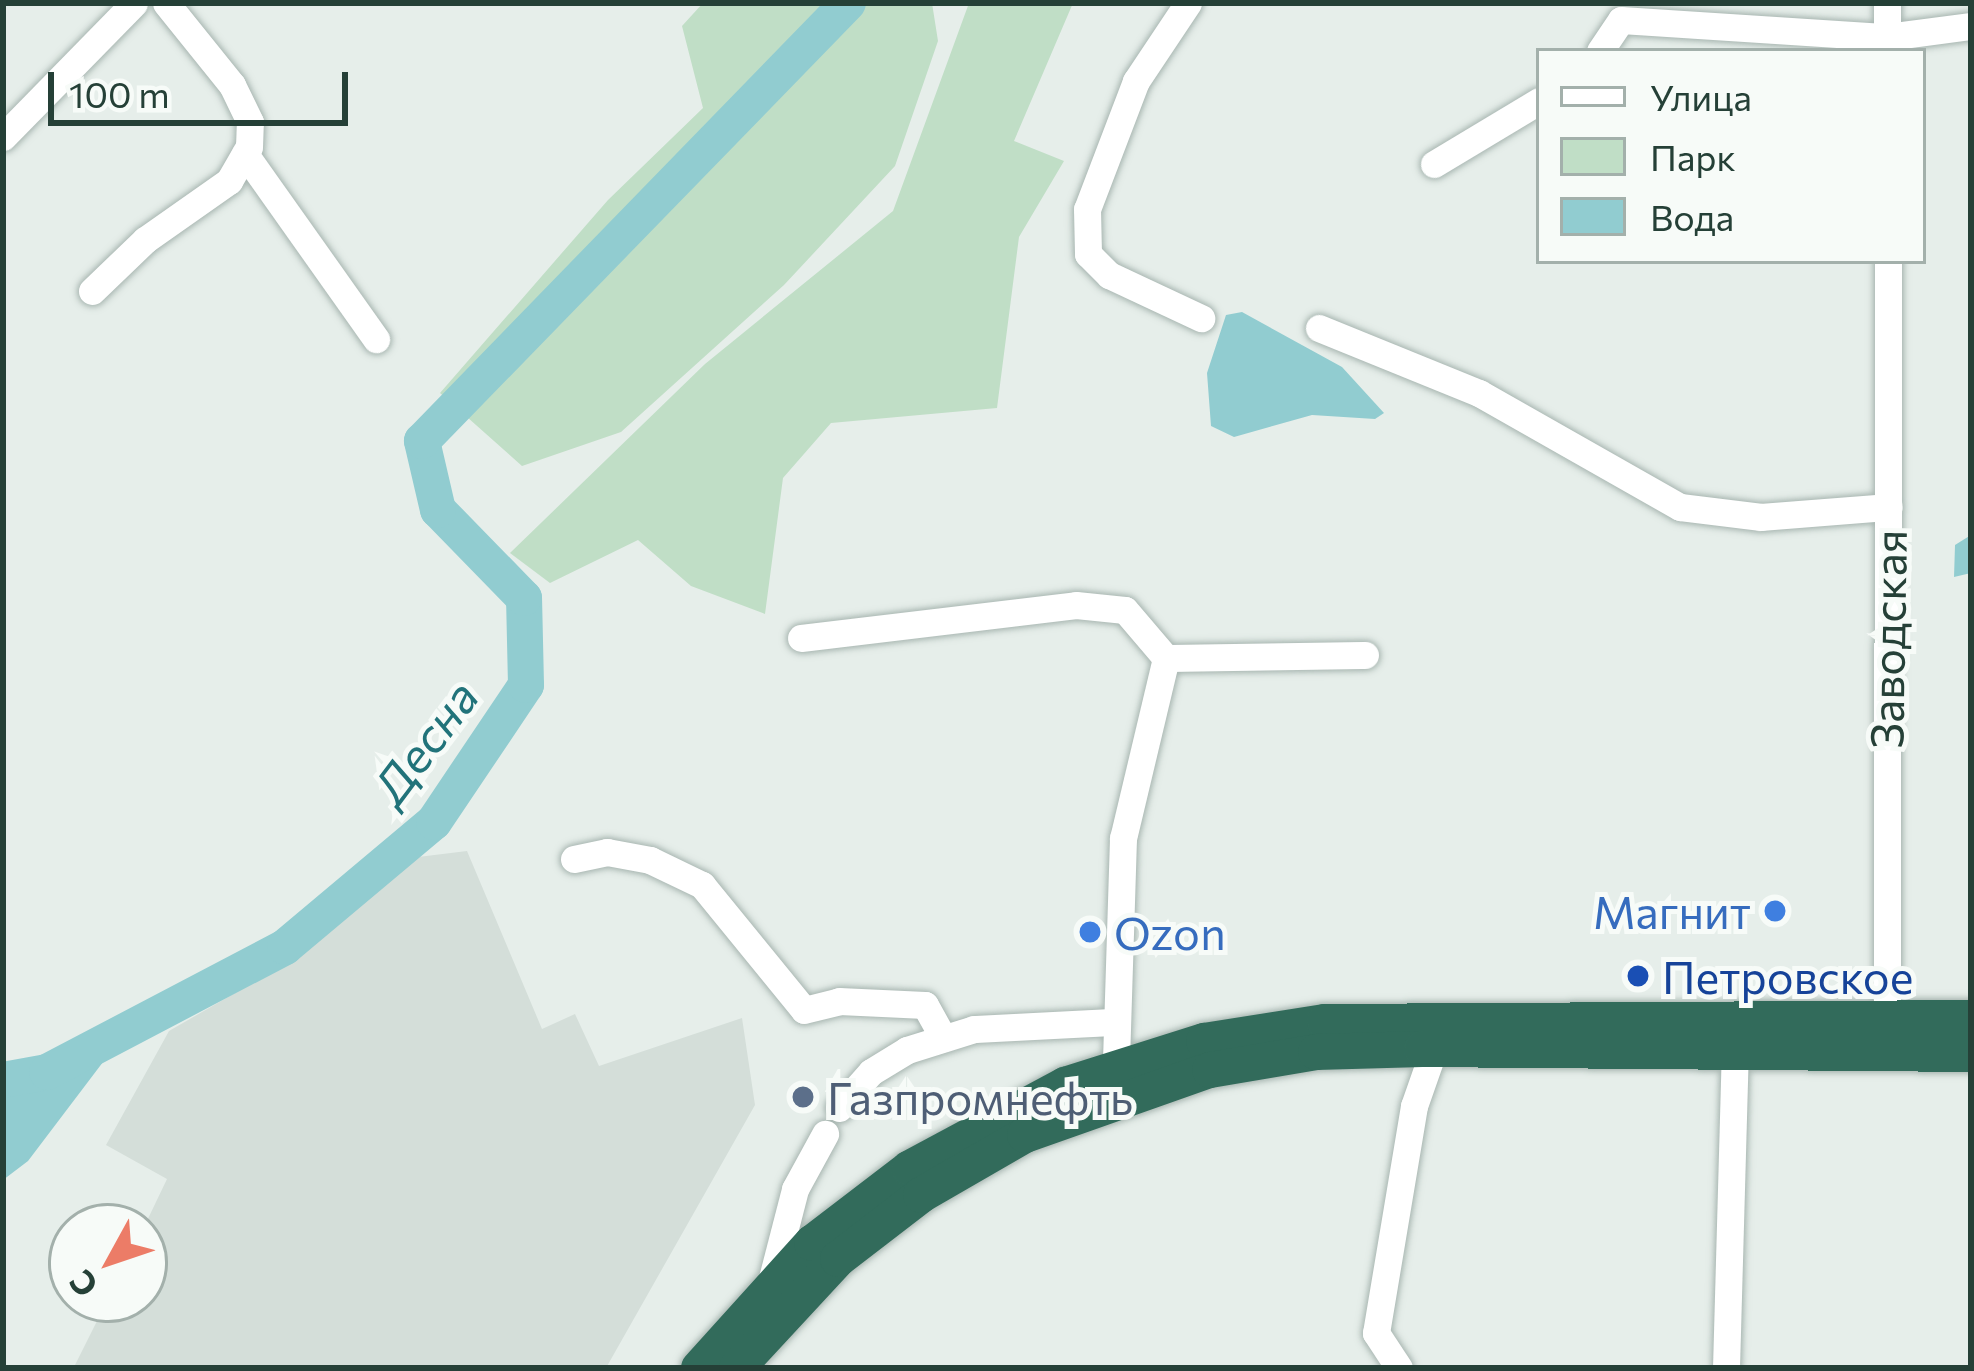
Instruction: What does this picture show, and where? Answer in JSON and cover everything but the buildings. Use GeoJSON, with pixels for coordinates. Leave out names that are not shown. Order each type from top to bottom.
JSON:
{"type":"FeatureCollection","features":[{"type":"Feature","properties":{"kind":"highway"},"geometry":{"type":"LineString","coordinates":[[699,1368],[770,1286],[926,1158],[1010,1110],[1116,1065],[1204,1041],[1325,1022],[1971,1018]]}},
{"type":"Feature","properties":{"kind":"highway"},"geometry":{"type":"LineString","coordinates":[[737,1368],[854,1246],[921,1195],[1024,1135],[1210,1070],[1316,1052],[1434,1049],[1971,1054]]}},
{"type":"Feature","properties":{"kind":"street"},"geometry":{"type":"LineString","coordinates":[[3,137],[134,3]]}},
{"type":"Feature","properties":{"kind":"street"},"geometry":{"type":"LineString","coordinates":[[92,291],[146,240],[229,181],[245,154],[250,122],[232,85],[166,3]]}},
{"type":"Feature","properties":{"kind":"street"},"geometry":{"type":"LineString","coordinates":[[1188,3],[1136,81],[1087,209],[1088,254],[1109,275],[1201,318]]}},
{"type":"Feature","properties":{"kind":"street"},"geometry":{"type":"LineString","coordinates":[[1887,3],[1887,44]]}},
{"type":"Feature","properties":{"kind":"street"},"geometry":{"type":"LineString","coordinates":[[1602,48],[1621,20],[1887,44],[1971,26]]}},
{"type":"Feature","properties":{"kind":"street"},"geometry":{"type":"LineString","coordinates":[[1434,164],[1536,103]]}},
{"type":"Feature","properties":{"kind":"street"},"geometry":{"type":"LineString","coordinates":[[245,154],[376,339]]}},
{"type":"Feature","properties":{"kind":"street","name":"Заводская"},"geometry":{"type":"LineString","coordinates":[[1886,1017],[1888,264]]}},
{"type":"Feature","properties":{"kind":"street"},"geometry":{"type":"LineString","coordinates":[[1319,328],[1479,393],[1680,507],[1761,517],[1889,507]]}},
{"type":"Feature","properties":{"kind":"street"},"geometry":{"type":"LineString","coordinates":[[801,638],[1076,605],[1125,610],[1166,658]]}},
{"type":"Feature","properties":{"kind":"street"},"geometry":{"type":"LineString","coordinates":[[1166,658],[1365,655]]}},
{"type":"Feature","properties":{"kind":"street"},"geometry":{"type":"LineString","coordinates":[[1116,1065],[1113,1022],[1123,972],[1123,838],[1166,658]]}},
{"type":"Feature","properties":{"kind":"street"},"geometry":{"type":"LineString","coordinates":[[574,859],[607,852],[650,860],[702,885],[805,1010],[839,1001],[925,1005],[943,1039]]}},
{"type":"Feature","properties":{"kind":"street"},"geometry":{"type":"LineString","coordinates":[[839,1108],[872,1072],[974,1029],[1113,1022]]}},
{"type":"Feature","properties":{"kind":"street"},"geometry":{"type":"LineString","coordinates":[[1399,1368],[1376,1333],[1414,1106],[1434,1049]]}},
{"type":"Feature","properties":{"kind":"street"},"geometry":{"type":"LineString","coordinates":[[1726,1368],[1736,1052]]}},
{"type":"Feature","properties":{"kind":"street"},"geometry":{"type":"LineString","coordinates":[[770,1286],[795,1190],[825,1133]]}},
{"type":"Feature","properties":{"kind":"shaded area"},"geometry":{"type":"Polygon","coordinates":[[[467,851],[542,1029],[575,1014],[599,1066],[742,1018],[755,1105],[606,1368],[74,1367],[96,1323],[168,1323],[168,1203],[156,1203],[167,1179],[106,1145],[169,1031],[294,959],[410,858],[467,851]]]}},
{"type":"Feature","properties":{"kind":"green space"},"geometry":{"type":"Polygon","coordinates":[[[703,3],[932,3],[938,41],[895,166],[784,285],[621,432],[522,466],[440,393],[608,200],[703,108],[682,26],[703,3]]]}},
{"type":"Feature","properties":{"kind":"green space"},"geometry":{"type":"Polygon","coordinates":[[[969,3],[1073,3],[1014,141],[1064,161],[1019,237],[997,408],[831,423],[783,478],[765,614],[691,586],[638,540],[550,583],[510,553],[705,364],[893,211],[969,3]]]}},
{"type":"Feature","properties":{"kind":"water"},"geometry":{"type":"Polygon","coordinates":[[[1242,312],[1342,367],[1384,413],[1375,419],[1312,415],[1234,437],[1211,426],[1207,373],[1226,315],[1242,312]]]}},
{"type":"Feature","properties":{"kind":"water"},"geometry":{"type":"Polygon","coordinates":[[[1971,535],[1971,573],[1954,577],[1955,545],[1971,535]]]}},
{"type":"Feature","properties":{"kind":"water"},"geometry":{"type":"Polygon","coordinates":[[[125,1033],[28,1161],[3,1180],[3,1080],[47,1072],[125,1033]]]}},
{"type":"Feature","properties":{"kind":"waterway","name":"Десна"},"geometry":{"type":"LineString","coordinates":[[3,1080],[47,1072],[285,947],[434,822],[526,685],[524,598],[438,510],[422,441],[848,3]]}},
{"type":"Feature","properties":{"kind":"place","name":"Магнит"},"geometry":{"type":"Point","coordinates":[1775,911]}},
{"type":"Feature","properties":{"kind":"place","name":"Ozon"},"geometry":{"type":"Point","coordinates":[1090,932]}},
{"type":"Feature","properties":{"kind":"place","name":"Петровское"},"geometry":{"type":"Point","coordinates":[1638,976]}},
{"type":"Feature","properties":{"kind":"place","name":"Газпромнефть"},"geometry":{"type":"Point","coordinates":[803,1097]}}]}
